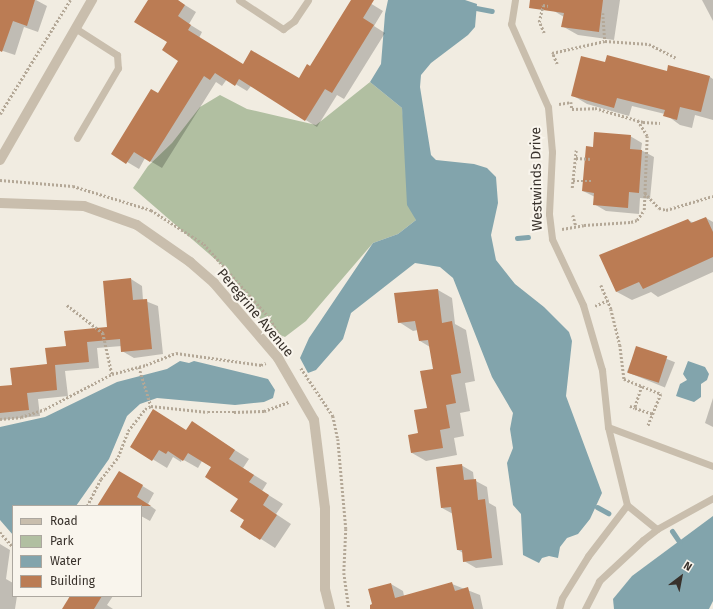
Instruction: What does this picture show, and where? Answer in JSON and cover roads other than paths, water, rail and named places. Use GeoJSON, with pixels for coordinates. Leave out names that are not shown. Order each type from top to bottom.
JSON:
{"type":"FeatureCollection","features":[{"type":"Feature","properties":{"kind":"street"},"geometry":{"type":"LineString","coordinates":[[0,160],[92,0]]}},
{"type":"Feature","properties":{"kind":"street","name":"Peregrine Avenue"},"geometry":{"type":"LineString","coordinates":[[0,203],[84,206],[137,225],[190,262],[214,283],[278,358],[314,420],[319,444],[325,508],[325,589],[330,609]]}},
{"type":"Feature","properties":{"kind":"lane"},"geometry":{"type":"LineString","coordinates":[[239,0],[282,30],[294,21],[308,0]]}},
{"type":"Feature","properties":{"kind":"lane","name":"Westwinds Drive"},"geometry":{"type":"LineString","coordinates":[[515,0],[511,24],[548,107],[552,152],[549,214],[552,239],[582,305],[602,370],[608,427],[627,505]]}},
{"type":"Feature","properties":{"kind":"lane"},"geometry":{"type":"LineString","coordinates":[[75,28],[117,55],[118,68],[77,138]]}},
{"type":"Feature","properties":{"kind":"lane"},"geometry":{"type":"LineString","coordinates":[[608,427],[713,466]]}},
{"type":"Feature","properties":{"kind":"lane"},"geometry":{"type":"LineString","coordinates":[[585,609],[599,581],[657,529],[713,498]]}},
{"type":"Feature","properties":{"kind":"lane"},"geometry":{"type":"LineString","coordinates":[[559,609],[562,598],[588,556],[627,505],[657,529]]}},
{"type":"Feature","properties":{"kind":"water"},"geometry":{"type":"Polygon","coordinates":[[[388,0],[465,0],[477,4],[475,27],[468,35],[431,63],[421,75],[420,87],[431,155],[436,160],[474,164],[487,168],[496,177],[498,203],[491,235],[496,260],[515,284],[544,307],[569,332],[572,341],[566,396],[602,493],[590,519],[578,534],[567,538],[560,547],[558,558],[549,556],[542,558],[539,563],[523,555],[521,514],[513,505],[507,463],[513,448],[510,429],[513,413],[492,377],[453,278],[440,267],[415,263],[351,313],[343,339],[316,370],[308,373],[300,358],[309,338],[373,243],[398,234],[416,220],[407,205],[402,108],[370,82],[381,64],[385,14],[388,0]]]}},
{"type":"Feature","properties":{"kind":"water"},"geometry":{"type":"Polygon","coordinates":[[[180,361],[189,363],[194,361],[268,379],[275,390],[273,398],[264,402],[235,405],[157,398],[140,404],[127,416],[109,459],[77,505],[12,505],[12,534],[0,520],[0,427],[45,417],[117,382],[167,369],[180,361]]]}},
{"type":"Feature","properties":{"kind":"water"},"geometry":{"type":"Polygon","coordinates":[[[688,361],[705,367],[709,374],[707,380],[701,384],[701,397],[694,402],[676,396],[680,384],[687,380],[683,374],[688,361]]]}},
{"type":"Feature","properties":{"kind":"water"},"geometry":{"type":"Polygon","coordinates":[[[713,516],[713,601],[709,609],[614,609],[613,599],[632,576],[713,516]]]}},
{"type":"Feature","properties":{"kind":"waterway"},"geometry":{"type":"LineString","coordinates":[[476,8],[492,11]]}},
{"type":"Feature","properties":{"kind":"waterway"},"geometry":{"type":"LineString","coordinates":[[517,238],[528,237]]}},
{"type":"Feature","properties":{"kind":"waterway"},"geometry":{"type":"LineString","coordinates":[[597,507],[608,513]]}},
{"type":"Feature","properties":{"kind":"waterway"},"geometry":{"type":"LineString","coordinates":[[672,531],[680,543]]}}]}
